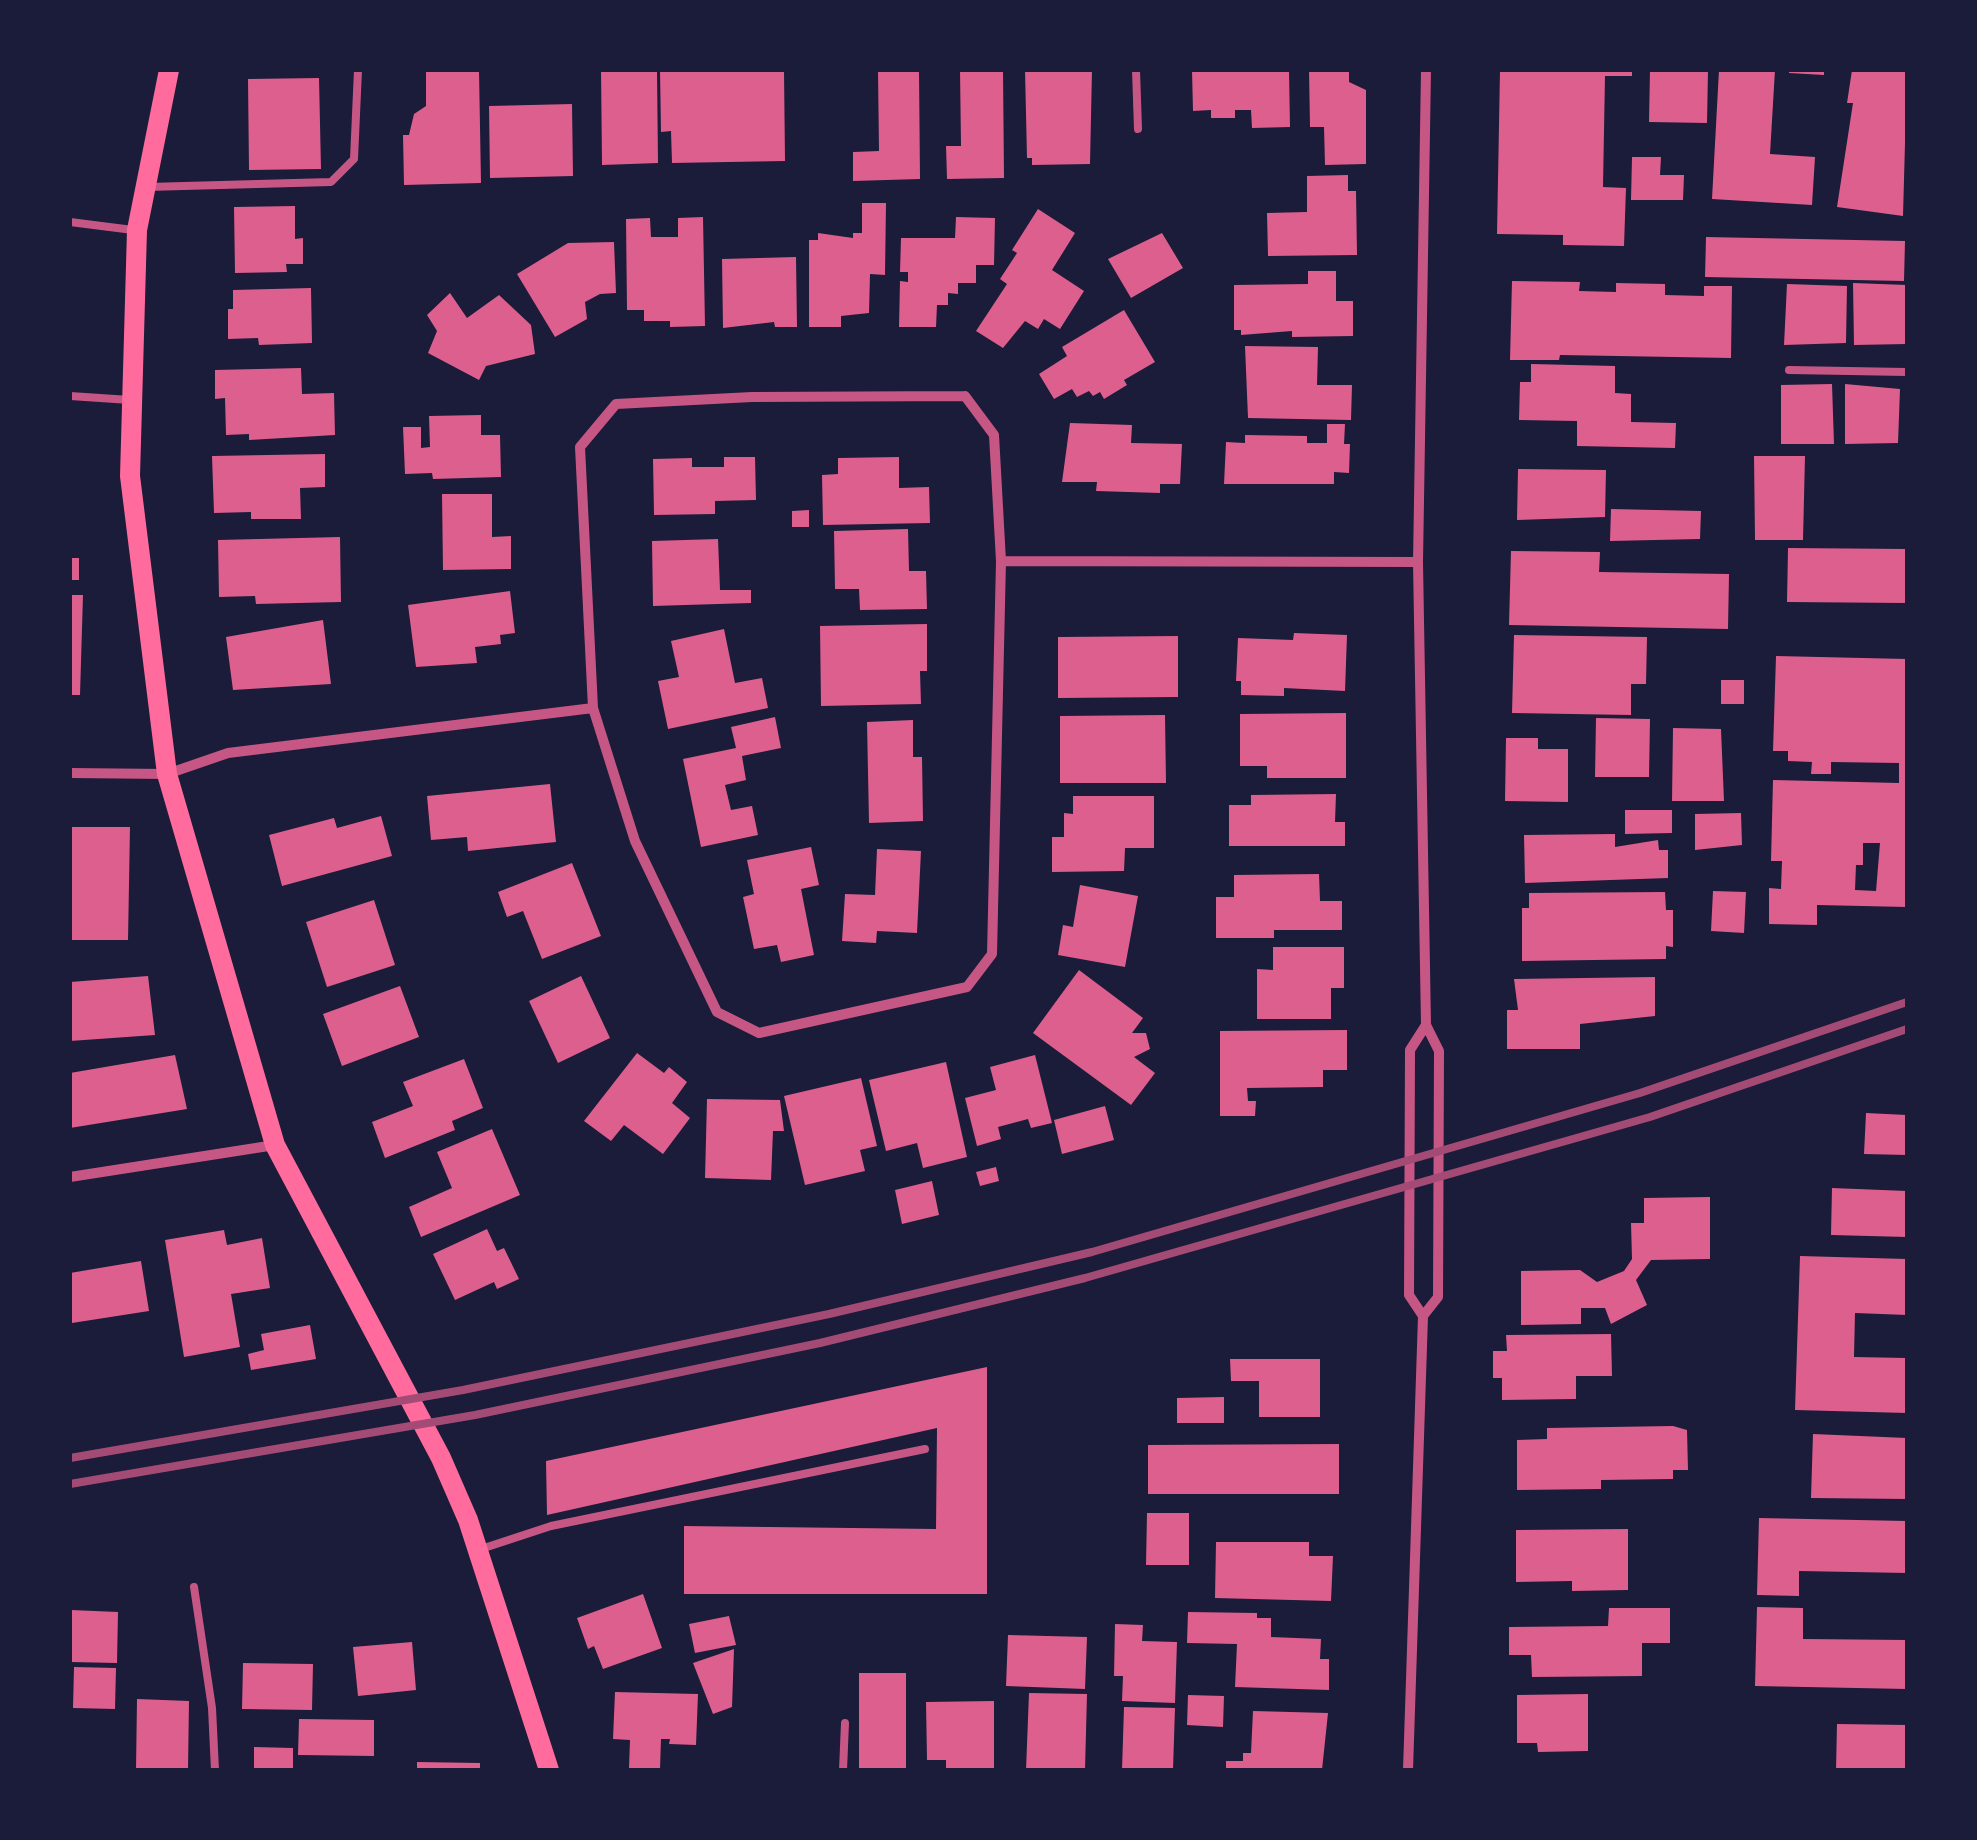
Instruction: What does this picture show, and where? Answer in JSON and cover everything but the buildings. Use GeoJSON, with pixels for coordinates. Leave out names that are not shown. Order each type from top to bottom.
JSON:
{"type":"FeatureCollection","features":[{"type":"Feature","properties":{"kind":"main road"},"geometry":{"type":"LineString","coordinates":[[169,70],[137,230],[130,476],[167,774],[275,1145],[441,1458],[478,1550],[549,1770]]}},
{"type":"Feature","properties":{"kind":"street"},"geometry":{"type":"LineString","coordinates":[[1423,1316],[1438,1297],[1439,1051],[1426,1025],[1418,562],[1426,70]]}},
{"type":"Feature","properties":{"kind":"street"},"geometry":{"type":"LineString","coordinates":[[964,396],[994,435],[1001,561],[992,954],[967,986],[759,1033],[718,1012],[635,841],[592,708],[580,448],[616,404],[752,397],[964,396]]}},
{"type":"Feature","properties":{"kind":"street"},"geometry":{"type":"LineString","coordinates":[[1001,561],[1418,562]]}},
{"type":"Feature","properties":{"kind":"street"},"geometry":{"type":"LineString","coordinates":[[70,773],[167,774],[228,753],[592,708]]}},
{"type":"Feature","properties":{"kind":"street"},"geometry":{"type":"LineString","coordinates":[[1408,1770],[1423,1316],[1410,1295],[1410,1050],[1426,1025]]}},
{"type":"Feature","properties":{"kind":"street"},"geometry":{"type":"LineString","coordinates":[[70,1177],[275,1145]]}},
{"type":"Feature","properties":{"kind":"lane"},"geometry":{"type":"LineString","coordinates":[[146,187],[331,182],[354,159],[358,70]]}},
{"type":"Feature","properties":{"kind":"lane"},"geometry":{"type":"LineString","coordinates":[[1136,70],[1138,129]]}},
{"type":"Feature","properties":{"kind":"lane"},"geometry":{"type":"LineString","coordinates":[[70,222],[137,230]]}},
{"type":"Feature","properties":{"kind":"lane"},"geometry":{"type":"LineString","coordinates":[[1789,370],[1907,372]]}},
{"type":"Feature","properties":{"kind":"lane"},"geometry":{"type":"LineString","coordinates":[[70,396],[132,400]]}},
{"type":"Feature","properties":{"kind":"lane"},"geometry":{"type":"LineString","coordinates":[[478,1550],[550,1526],[925,1448]]}},
{"type":"Feature","properties":{"kind":"lane"},"geometry":{"type":"LineString","coordinates":[[194,1588],[212,1708],[215,1770]]}},
{"type":"Feature","properties":{"kind":"lane"},"geometry":{"type":"LineString","coordinates":[[843,1770],[844,1724]]}},
{"type":"Feature","properties":{"kind":"railway"},"geometry":{"type":"LineString","coordinates":[[70,1458],[463,1390],[829,1314],[1092,1252],[1640,1093],[1907,1002]]}},
{"type":"Feature","properties":{"kind":"railway"},"geometry":{"type":"LineString","coordinates":[[70,1484],[475,1415],[820,1343],[1085,1278],[1650,1117],[1907,1029]]}}]}
